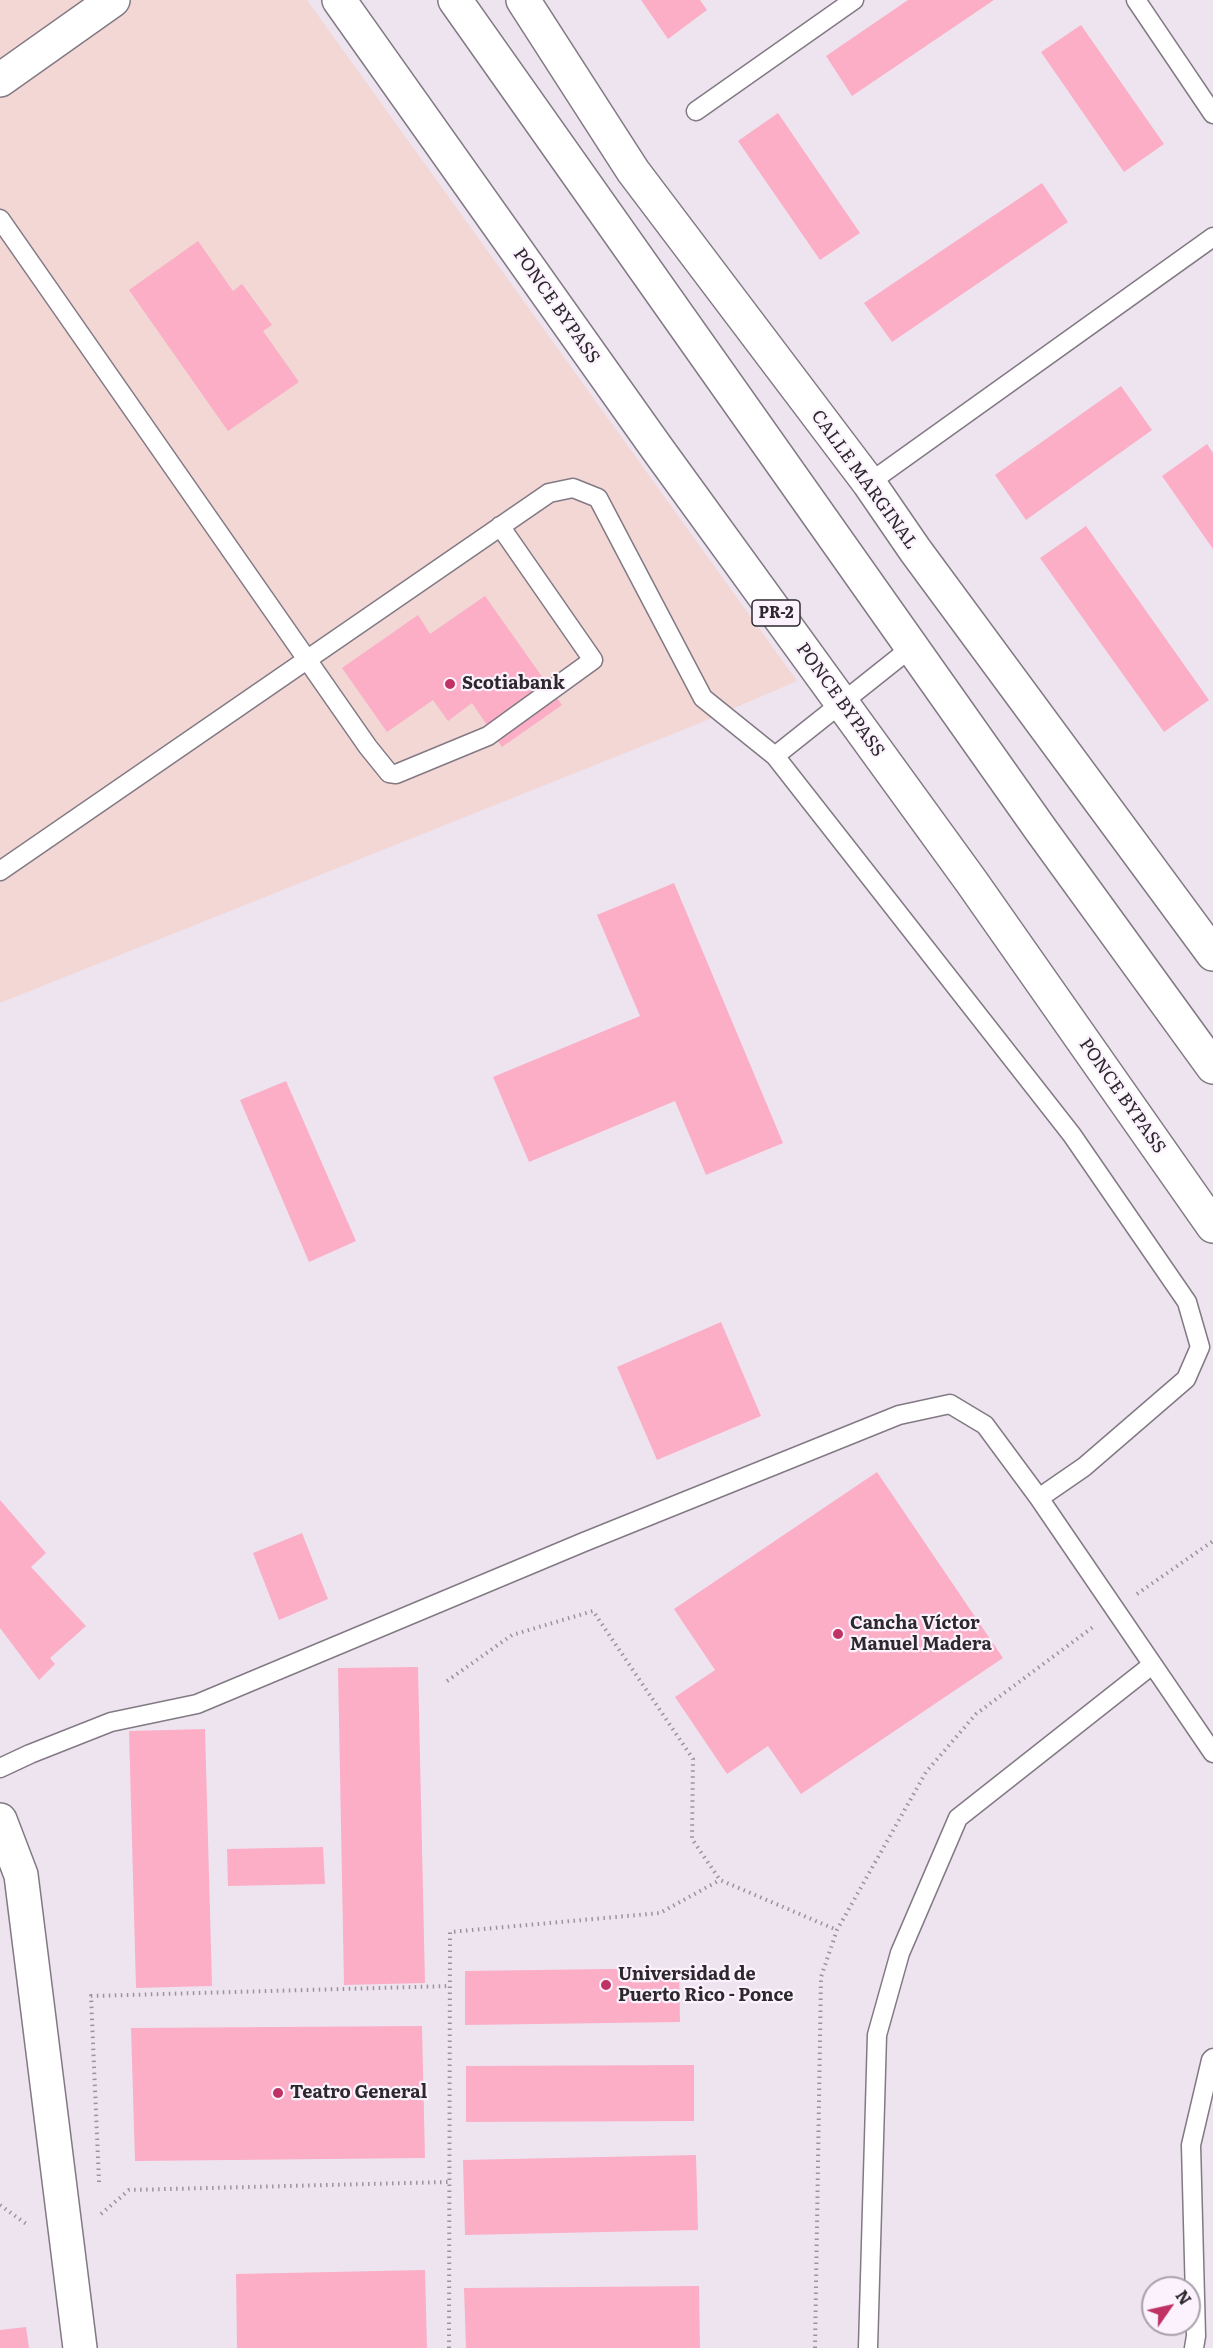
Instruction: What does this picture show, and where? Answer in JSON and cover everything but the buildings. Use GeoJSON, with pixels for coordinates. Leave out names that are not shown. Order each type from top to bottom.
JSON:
{"type":"FeatureCollection","features":[{"type":"Feature","properties":{"kind":"main road"},"geometry":{"type":"LineString","coordinates":[[0,80],[113,0]]}},
{"type":"Feature","properties":{"kind":"main road","name":"PONCE BYPASS"},"geometry":{"type":"LineString","coordinates":[[339,0],[656,447],[971,882],[1213,1226]]}},
{"type":"Feature","properties":{"kind":"main road"},"geometry":{"type":"LineString","coordinates":[[455,0],[912,647],[1213,1067]]}},
{"type":"Feature","properties":{"kind":"main road","name":"CALLE MARGINAL"},"geometry":{"type":"LineString","coordinates":[[523,0],[633,171],[869,483],[935,577],[1213,954]]}},
{"type":"Feature","properties":{"kind":"main road"},"geometry":{"type":"LineString","coordinates":[[0,1820],[21,1875],[80,2348]]}},
{"type":"Feature","properties":{"kind":"lane"},"geometry":{"type":"LineString","coordinates":[[696,111],[854,0]]}},
{"type":"Feature","properties":{"kind":"lane"},"geometry":{"type":"LineString","coordinates":[[1136,0],[1213,114]]}},
{"type":"Feature","properties":{"kind":"lane"},"geometry":{"type":"LineString","coordinates":[[0,219],[389,773],[396,774],[488,736],[593,660],[500,526]]}},
{"type":"Feature","properties":{"kind":"lane"},"geometry":{"type":"LineString","coordinates":[[869,483],[1213,237]]}},
{"type":"Feature","properties":{"kind":"lane"},"geometry":{"type":"LineString","coordinates":[[0,871],[549,492],[573,488],[598,498],[703,698],[775,756],[1072,1135],[1188,1302],[1200,1347],[1186,1379],[1084,1467],[1039,1498]]}},
{"type":"Feature","properties":{"kind":"lane"},"geometry":{"type":"LineString","coordinates":[[775,756],[912,647]]}},
{"type":"Feature","properties":{"kind":"lane"},"geometry":{"type":"LineString","coordinates":[[0,1768],[111,1722],[196,1704],[584,1542],[899,1415],[950,1404],[985,1425],[1039,1498],[1213,1753]]}},
{"type":"Feature","properties":{"kind":"lane"},"geometry":{"type":"LineString","coordinates":[[868,2348],[877,2035],[905,1943],[958,1818],[1152,1665]]}},
{"type":"Feature","properties":{"kind":"lane"},"geometry":{"type":"LineString","coordinates":[[1194,2348],[1197,2336],[1191,2145],[1213,2058]]}},
{"type":"Feature","properties":{"kind":"path"},"geometry":{"type":"LineString","coordinates":[[447,1681],[512,1635],[593,1611],[693,1760],[692,1839],[720,1880],[837,1930]]}},
{"type":"Feature","properties":{"kind":"path"},"geometry":{"type":"LineString","coordinates":[[449,2348],[450,1932],[660,1912],[720,1880]]}},
{"type":"Feature","properties":{"kind":"path"},"geometry":{"type":"LineString","coordinates":[[99,2192],[91,1996],[450,1986]]}},
{"type":"Feature","properties":{"kind":"path"},"geometry":{"type":"LineString","coordinates":[[99,2204],[100,2215],[129,2190],[448,2182]]}},
{"type":"Feature","properties":{"kind":"shaded area"},"geometry":{"type":"Polygon","coordinates":[[[0,0],[307,0],[797,681],[693,726],[0,1003],[0,0]]]}},
{"type":"Feature","properties":{"kind":"place","name":"Scotiabank"},"geometry":{"type":"Point","coordinates":[450,684]}},
{"type":"Feature","properties":{"kind":"place","name":"Cancha Víctor Manuel Madera"},"geometry":{"type":"Point","coordinates":[838,1634]}},
{"type":"Feature","properties":{"kind":"place","name":"Universidad de Puerto Rico - Ponce"},"geometry":{"type":"Point","coordinates":[606,1985]}},
{"type":"Feature","properties":{"kind":"place","name":"Teatro General"},"geometry":{"type":"Point","coordinates":[278,2093]}}]}
